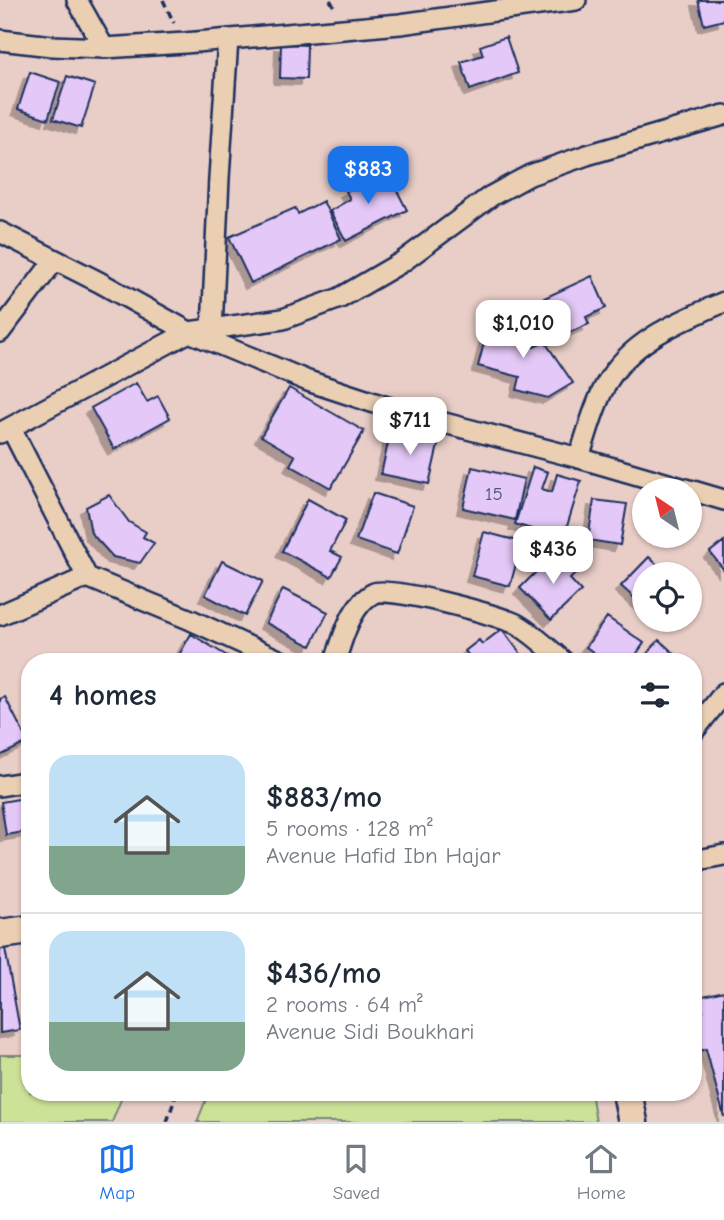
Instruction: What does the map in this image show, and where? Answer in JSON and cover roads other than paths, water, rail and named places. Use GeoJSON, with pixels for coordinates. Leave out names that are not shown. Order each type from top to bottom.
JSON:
{"type":"FeatureCollection","features":[{"type":"Feature","properties":{"kind":"street"},"geometry":{"type":"LineString","coordinates":[[77,0],[104,48]]}},
{"type":"Feature","properties":{"kind":"street"},"geometry":{"type":"LineString","coordinates":[[0,40],[104,48],[400,24],[576,0]]}},
{"type":"Feature","properties":{"kind":"street"},"geometry":{"type":"LineString","coordinates":[[212,329],[228,39]]}},
{"type":"Feature","properties":{"kind":"street"},"geometry":{"type":"LineString","coordinates":[[263,653],[87,577],[6,430],[189,332],[283,319],[322,306],[383,274],[482,202],[530,175],[599,150],[724,115]]}},
{"type":"Feature","properties":{"kind":"street"},"geometry":{"type":"LineString","coordinates":[[0,232],[135,301],[189,332],[308,381],[376,404],[648,478]]}},
{"type":"Feature","properties":{"kind":"street"},"geometry":{"type":"LineString","coordinates":[[0,332],[54,261]]}},
{"type":"Feature","properties":{"kind":"street"},"geometry":{"type":"LineString","coordinates":[[579,458],[601,394],[620,366],[637,348],[655,335],[724,302]]}},
{"type":"Feature","properties":{"kind":"street"},"geometry":{"type":"LineString","coordinates":[[702,494],[724,500]]}},
{"type":"Feature","properties":{"kind":"street"},"geometry":{"type":"LineString","coordinates":[[0,615],[87,577]]}},
{"type":"Feature","properties":{"kind":"street"},"geometry":{"type":"LineString","coordinates":[[339,653],[356,611],[369,596],[384,590],[510,621],[553,653]]}},
{"type":"Feature","properties":{"kind":"street"},"geometry":{"type":"LineString","coordinates":[[702,721],[724,694]]}},
{"type":"Feature","properties":{"kind":"street"},"geometry":{"type":"LineString","coordinates":[[0,786],[21,782]]}},
{"type":"Feature","properties":{"kind":"street"},"geometry":{"type":"LineString","coordinates":[[702,859],[724,855]]}},
{"type":"Feature","properties":{"kind":"street"},"geometry":{"type":"LineString","coordinates":[[0,934],[21,930]]}},
{"type":"Feature","properties":{"kind":"street"},"geometry":{"type":"LineString","coordinates":[[629,1101],[633,1122]]}}]}
